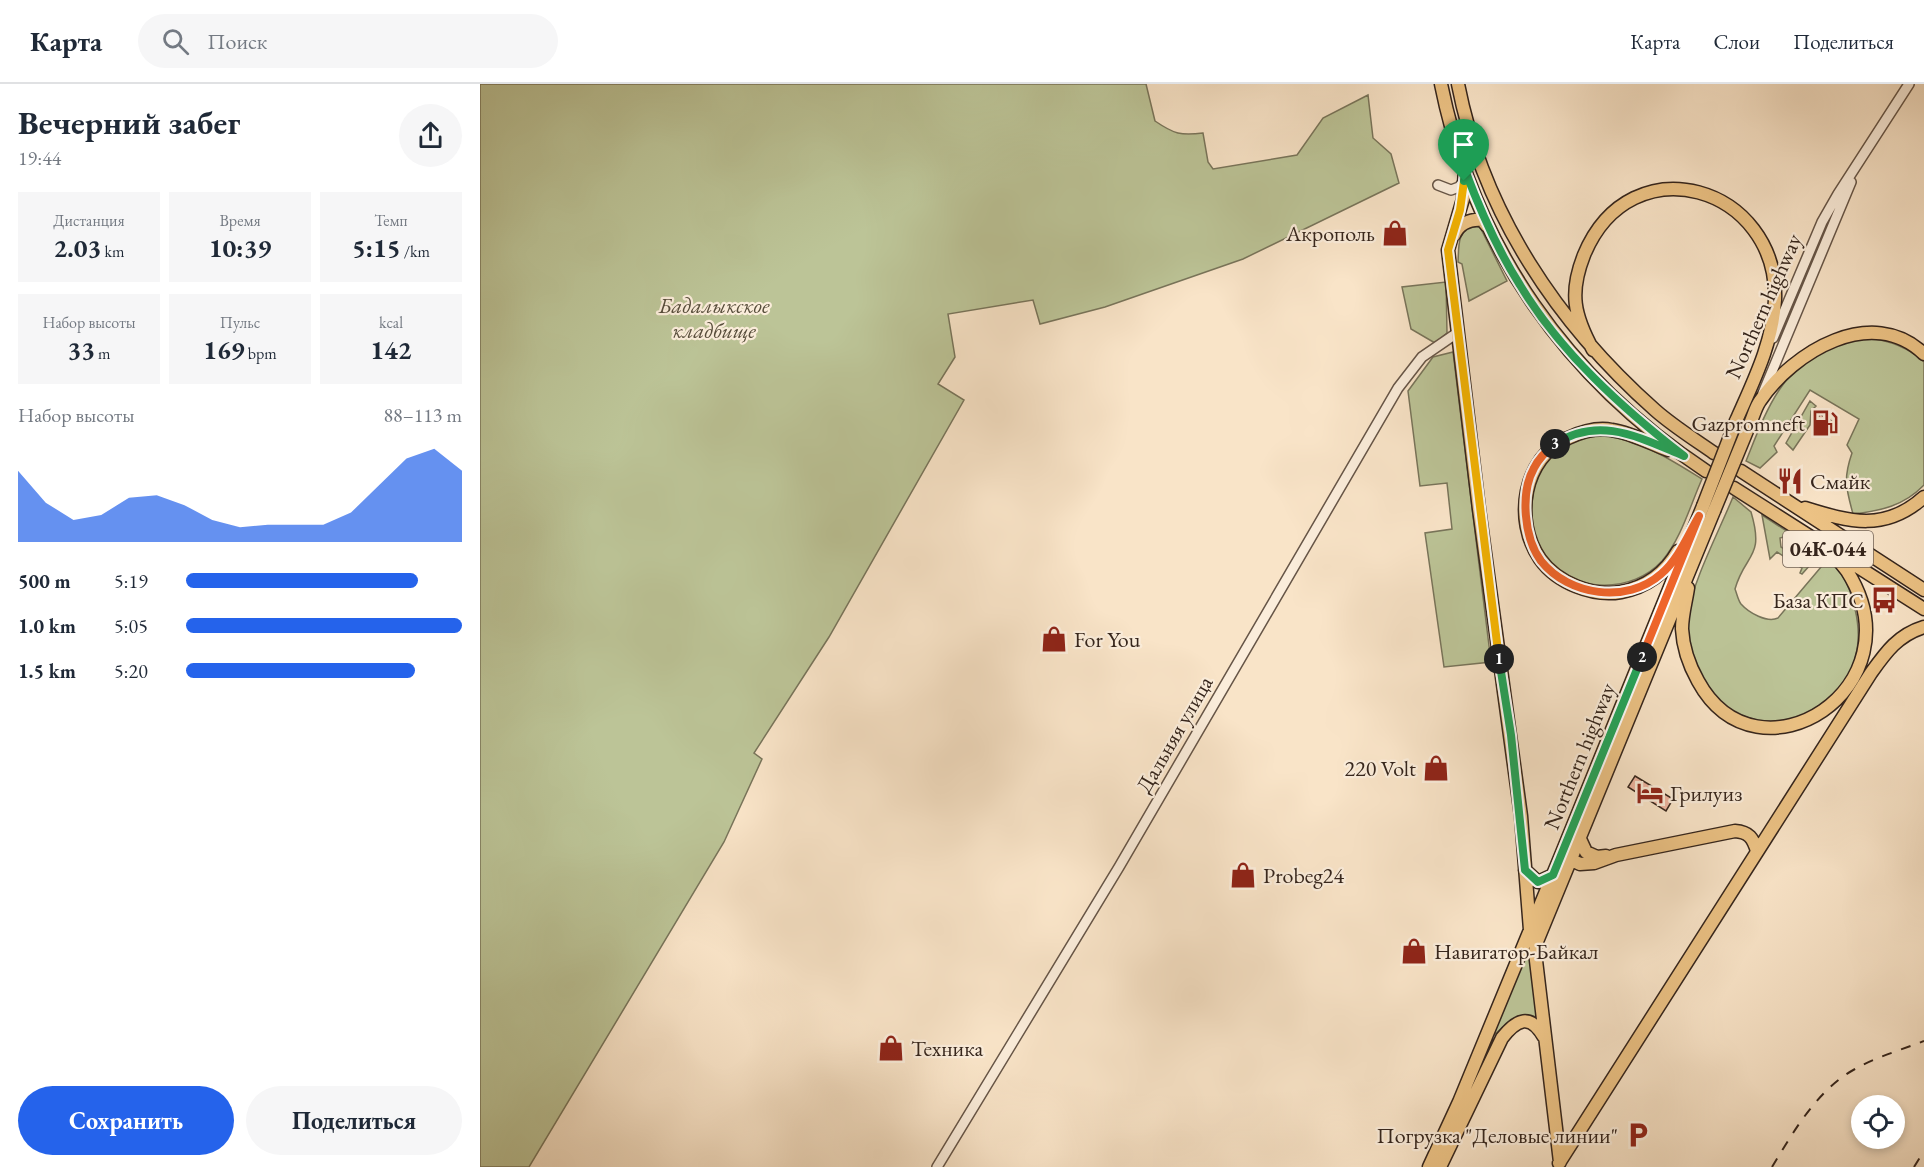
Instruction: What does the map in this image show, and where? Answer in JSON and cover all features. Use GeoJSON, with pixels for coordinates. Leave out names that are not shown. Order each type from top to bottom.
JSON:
{"type":"FeatureCollection","features":[{"type":"Feature","properties":{"kind":"main road"},"geometry":{"type":"LineString","coordinates":[[1441,84],[1464,175],[1489,229],[1521,287],[1563,342],[1605,390],[1647,428],[1706,471]]}},
{"type":"Feature","properties":{"kind":"main road"},"geometry":{"type":"LineString","coordinates":[[1458,84],[1468,127],[1478,154],[1516,241],[1533,272],[1593,350],[1656,411],[1714,453]]}},
{"type":"Feature","properties":{"kind":"main road"},"geometry":{"type":"LineString","coordinates":[[1464,175],[1460,210],[1448,250],[1501,675],[1511,735],[1530,930]]}},
{"type":"Feature","properties":{"kind":"main road"},"geometry":{"type":"LineString","coordinates":[[1593,350],[1579,325],[1576,312],[1577,278],[1587,247],[1608,215],[1624,202],[1651,192],[1682,189],[1705,194],[1723,202],[1745,220],[1761,242],[1770,260],[1775,300],[1765,354]]}},
{"type":"Feature","properties":{"kind":"main road"},"geometry":{"type":"LineString","coordinates":[[1448,250],[1457,228],[1463,224],[1482,220],[1489,229]]}},
{"type":"Feature","properties":{"kind":"main road"},"geometry":{"type":"LineString","coordinates":[[1759,402],[1792,366],[1814,350],[1845,336],[1862,333],[1891,336],[1915,345],[1924,354]]}},
{"type":"Feature","properties":{"kind":"main road","name":"Northern highway"},"geometry":{"type":"LineString","coordinates":[[1559,1165],[1535,952],[1536,944],[1567,858],[1705,511],[1736,421],[1765,354]]}},
{"type":"Feature","properties":{"kind":"main road","name":"Northern highway"},"geometry":{"type":"LineString","coordinates":[[1429,1167],[1459,1102],[1553,875],[1580,839],[1689,572],[1705,511],[1759,402]]}},
{"type":"Feature","properties":{"kind":"main road"},"geometry":{"type":"LineString","coordinates":[[1684,456],[1611,430],[1583,432],[1556,442],[1542,454],[1532,470],[1527,490],[1527,523],[1531,542],[1540,560],[1566,582],[1598,592],[1615,593],[1635,589],[1660,575],[1671,564],[1705,511]]}},
{"type":"Feature","properties":{"kind":"main road","name":"04К-044"},"geometry":{"type":"LineString","coordinates":[[1741,471],[1924,590]]}},
{"type":"Feature","properties":{"kind":"main road","name":"04К-044"},"geometry":{"type":"LineString","coordinates":[[1734,488],[1924,609]]}},
{"type":"Feature","properties":{"kind":"main road"},"geometry":{"type":"LineString","coordinates":[[1790,503],[1858,522],[1879,521],[1899,515],[1924,497]]}},
{"type":"Feature","properties":{"kind":"main road"},"geometry":{"type":"LineString","coordinates":[[1689,572],[1682,629],[1691,669],[1702,688],[1716,706],[1755,726],[1798,724],[1814,717],[1842,695],[1854,678],[1866,648],[1866,631],[1857,593],[1847,572],[1830,550]]}},
{"type":"Feature","properties":{"kind":"main road","name":"Northern highway"},"geometry":{"type":"LineString","coordinates":[[1559,1165],[1883,656],[1899,638],[1924,627]]}},
{"type":"Feature","properties":{"kind":"main road"},"geometry":{"type":"LineString","coordinates":[[1567,858],[1580,864],[1594,863],[1616,855],[1735,831],[1745,831],[1750,835],[1757,851]]}},
{"type":"Feature","properties":{"kind":"main road"},"geometry":{"type":"LineString","coordinates":[[1580,839],[1586,852],[1592,856],[1616,855]]}},
{"type":"Feature","properties":{"kind":"main road"},"geometry":{"type":"LineString","coordinates":[[1525,870],[1538,882],[1553,875]]}},
{"type":"Feature","properties":{"kind":"main road"},"geometry":{"type":"LineString","coordinates":[[1440,1167],[1502,1038],[1518,1023],[1527,1021],[1533,1023],[1545,1038]]}},
{"type":"Feature","properties":{"kind":"street","name":"Northern highway"},"geometry":{"type":"LineString","coordinates":[[1765,354],[1792,297],[1822,222],[1909,84]]}},
{"type":"Feature","properties":{"kind":"street","name":"Northern highway"},"geometry":{"type":"LineString","coordinates":[[1759,402],[1857,166]]}},
{"type":"Feature","properties":{"kind":"street"},"geometry":{"type":"LineString","coordinates":[[1438,185],[1451,190],[1460,186],[1464,175]]}},
{"type":"Feature","properties":{"kind":"street","name":"Дальняя улица"},"geometry":{"type":"LineString","coordinates":[[937,1167],[1119,867],[1398,388],[1422,357],[1457,333]]}},
{"type":"Feature","properties":{"kind":"green space","name":"Бадалыкское кладбище"},"geometry":{"type":"Polygon","coordinates":[[[480,84],[1146,84],[1155,121],[1178,133],[1203,133],[1208,162],[1213,169],[1297,155],[1323,118],[1368,95],[1373,138],[1391,154],[1399,183],[1243,259],[1105,307],[1040,324],[1033,300],[948,314],[955,357],[938,384],[964,400],[829,637],[754,753],[762,759],[724,842],[529,1167],[480,1167],[480,84]]]}},
{"type":"Feature","properties":{"kind":"green space"},"geometry":{"type":"Polygon","coordinates":[[[1472,225],[1480,227],[1507,281],[1469,301],[1462,264],[1458,262],[1461,236],[1472,225]]]}},
{"type":"Feature","properties":{"kind":"green space"},"geometry":{"type":"Polygon","coordinates":[[[1446,282],[1447,333],[1435,343],[1411,329],[1402,287],[1446,282]]]}},
{"type":"Feature","properties":{"kind":"green space"},"geometry":{"type":"Polygon","coordinates":[[[1867,338],[1897,345],[1924,362],[1924,485],[1900,503],[1853,514],[1847,484],[1847,470],[1852,453],[1847,445],[1859,419],[1810,390],[1774,446],[1777,452],[1760,468],[1746,461],[1776,394],[1799,367],[1813,355],[1835,344],[1867,338]]]}},
{"type":"Feature","properties":{"kind":"green space"},"geometry":{"type":"Polygon","coordinates":[[[1453,352],[1491,662],[1444,667],[1425,533],[1452,529],[1447,483],[1420,486],[1408,391],[1433,357],[1453,352]]]}},
{"type":"Feature","properties":{"kind":"green space"},"geometry":{"type":"Polygon","coordinates":[[[1810,401],[1816,406],[1811,411],[1810,425],[1793,450],[1786,443],[1810,401]]]}},
{"type":"Feature","properties":{"kind":"green space"},"geometry":{"type":"Polygon","coordinates":[[[1603,436],[1630,441],[1642,446],[1702,479],[1680,533],[1662,561],[1650,572],[1636,579],[1620,584],[1604,585],[1573,579],[1547,559],[1535,536],[1532,508],[1536,479],[1549,456],[1560,447],[1574,441],[1603,436]]]}},
{"type":"Feature","properties":{"kind":"green space"},"geometry":{"type":"Polygon","coordinates":[[[1733,497],[1751,512],[1755,527],[1755,548],[1735,589],[1744,607],[1764,618],[1778,618],[1827,560],[1838,569],[1851,595],[1855,609],[1857,648],[1846,679],[1825,703],[1798,717],[1767,721],[1738,714],[1712,694],[1694,661],[1687,628],[1690,602],[1700,572],[1733,497]]]}},
{"type":"Feature","properties":{"kind":"green space"},"geometry":{"type":"Polygon","coordinates":[[[1762,515],[1817,551],[1816,557],[1812,556],[1813,553],[1787,536],[1780,538],[1781,547],[1811,564],[1802,574],[1800,573],[1802,568],[1777,552],[1770,559],[1762,515]]]}},
{"type":"Feature","properties":{"kind":"green space"},"geometry":{"type":"Polygon","coordinates":[[[1529,947],[1538,1018],[1532,1015],[1519,1016],[1493,1036],[1529,947]]]}},
{"type":"Feature","properties":{"kind":"building","name":"Gazpromneft"},"geometry":{"type":"Polygon","coordinates":[[[1820,414],[1835,423],[1829,432],[1815,423],[1820,414]]]}},
{"type":"Feature","properties":{"kind":"building","name":"Грилуиз"},"geometry":{"type":"Polygon","coordinates":[[[1635,776],[1673,799],[1666,811],[1628,787],[1635,776]]]}},
{"type":"Feature","properties":{"kind":"railway"},"geometry":{"type":"LineString","coordinates":[[1772,1167],[1808,1112],[1841,1078],[1871,1061],[1924,1041]]}},
{"type":"Feature","properties":{"kind":"railway"},"geometry":{"type":"LineString","coordinates":[[1914,1167],[1924,1151]]}},
{"type":"Feature","properties":{"kind":"place","name":"Акрополь"},"geometry":{"type":"Point","coordinates":[1395,233]}},
{"type":"Feature","properties":{"kind":"place","name":"Gazpromneft"},"geometry":{"type":"Point","coordinates":[1825,423]}},
{"type":"Feature","properties":{"kind":"place","name":"Смайк"},"geometry":{"type":"Point","coordinates":[1790,481]}},
{"type":"Feature","properties":{"kind":"place","name":"База КПС"},"geometry":{"type":"Point","coordinates":[1884,600]}},
{"type":"Feature","properties":{"kind":"place","name":"For You"},"geometry":{"type":"Point","coordinates":[1054,639]}},
{"type":"Feature","properties":{"kind":"place","name":"220 Volt"},"geometry":{"type":"Point","coordinates":[1436,768]}},
{"type":"Feature","properties":{"kind":"place","name":"Грилуиз"},"geometry":{"type":"Point","coordinates":[1650,793]}},
{"type":"Feature","properties":{"kind":"place","name":"Probeg24"},"geometry":{"type":"Point","coordinates":[1243,875]}},
{"type":"Feature","properties":{"kind":"place","name":"Навигатор-Байкал"},"geometry":{"type":"Point","coordinates":[1414,951]}},
{"type":"Feature","properties":{"kind":"place","name":"Техника"},"geometry":{"type":"Point","coordinates":[891,1048]}},
{"type":"Feature","properties":{"kind":"place","name":"Погрузка \"Деловые линии\""},"geometry":{"type":"Point","coordinates":[1638,1135]}},
{"type":"Feature","properties":{"kind":"route"},"geometry":{"type":"LineString","coordinates":[[1465,170],[1489,229],[1508,266],[1532,304],[1605,390],[1647,428],[1684,456],[1611,430],[1600,429],[1577,433],[1556,442],[1542,454],[1532,470],[1527,490],[1527,523],[1531,542],[1540,560],[1566,582],[1584,589],[1615,593],[1635,589],[1660,575],[1671,564],[1699,516],[1553,875],[1538,882],[1525,870],[1511,735],[1479,509],[1448,250],[1463,199],[1464,181],[1465,170]]}}]}
